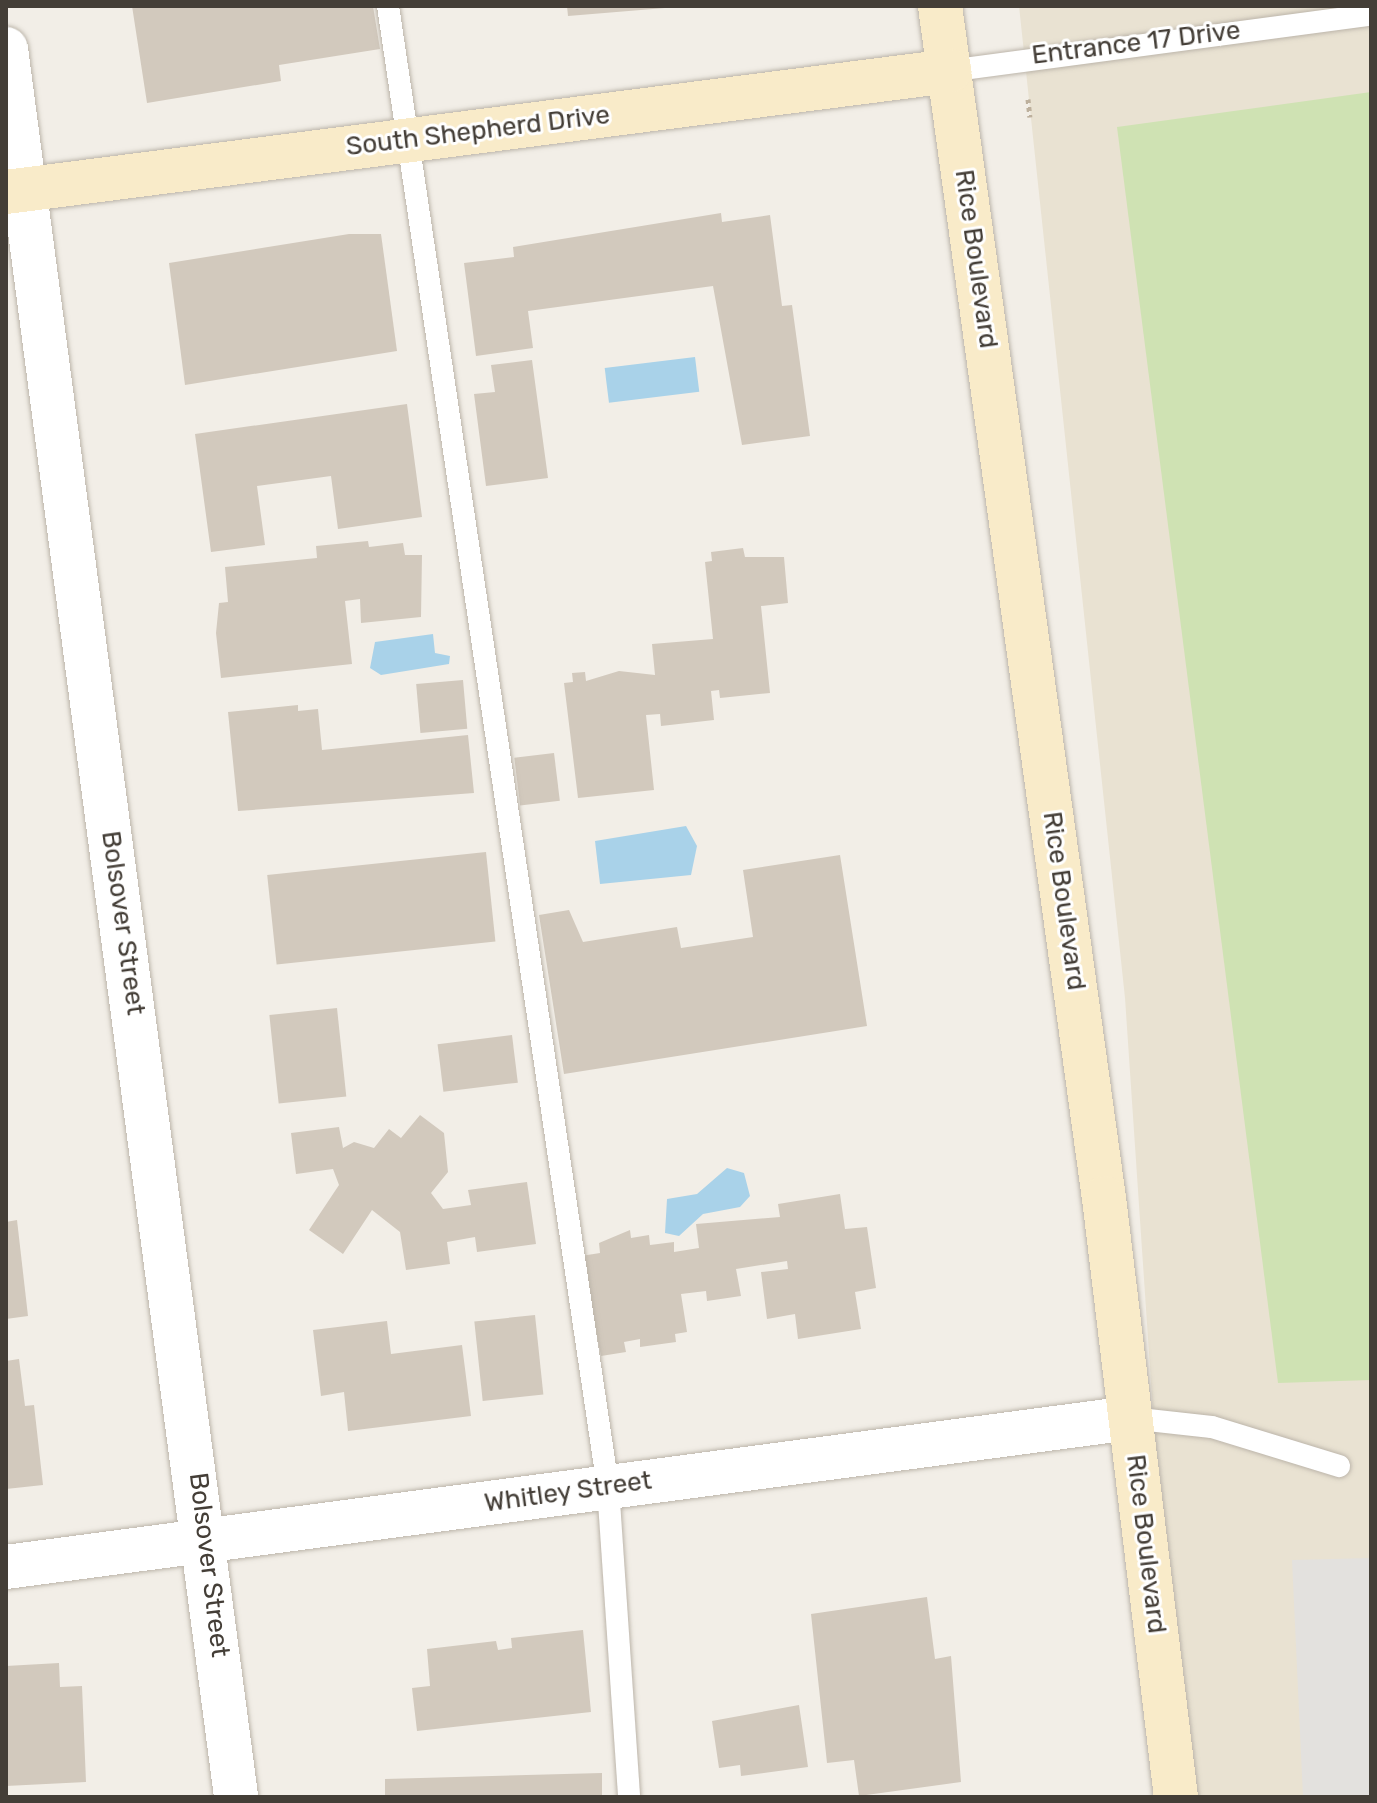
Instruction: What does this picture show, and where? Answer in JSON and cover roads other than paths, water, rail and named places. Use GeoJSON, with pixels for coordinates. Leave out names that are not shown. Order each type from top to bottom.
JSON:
{"type":"FeatureCollection","features":[{"type":"Feature","properties":{"kind":"main road","name":"Rice Boulevard"},"geometry":{"type":"LineString","coordinates":[[940,6],[1130,1418],[1176,1797]]}},
{"type":"Feature","properties":{"kind":"main road","name":"South Shepherd Drive"},"geometry":{"type":"LineString","coordinates":[[15,191],[949,71]]}},
{"type":"Feature","properties":{"kind":"street","name":"Bolsover Street"},"geometry":{"type":"LineString","coordinates":[[6,49],[15,191],[206,1541],[236,1797]]}},
{"type":"Feature","properties":{"kind":"street","name":"Whitley Street"},"geometry":{"type":"LineString","coordinates":[[6,1567],[1130,1418]]}},
{"type":"Feature","properties":{"kind":"lane"},"geometry":{"type":"LineString","coordinates":[[388,6],[608,1487],[629,1797]]}},
{"type":"Feature","properties":{"kind":"lane","name":"Entrance 17 Drive"},"geometry":{"type":"LineString","coordinates":[[949,71],[1371,15]]}},
{"type":"Feature","properties":{"kind":"lane"},"geometry":{"type":"LineString","coordinates":[[1130,1418],[1212,1427],[1339,1466]]}},
{"type":"Feature","properties":{"kind":"water"},"geometry":{"type":"Polygon","coordinates":[[[695,357],[699,392],[609,403],[605,368],[695,357]]]}},
{"type":"Feature","properties":{"kind":"water"},"geometry":{"type":"Polygon","coordinates":[[[433,634],[435,653],[450,656],[449,664],[381,675],[370,668],[375,642],[433,634]]]}},
{"type":"Feature","properties":{"kind":"water"},"geometry":{"type":"Polygon","coordinates":[[[686,826],[697,846],[691,875],[600,884],[595,841],[686,826]]]}},
{"type":"Feature","properties":{"kind":"water"},"geometry":{"type":"Polygon","coordinates":[[[727,1168],[744,1173],[750,1196],[740,1207],[703,1214],[679,1236],[665,1233],[667,1199],[697,1194],[727,1168]]]}}]}
